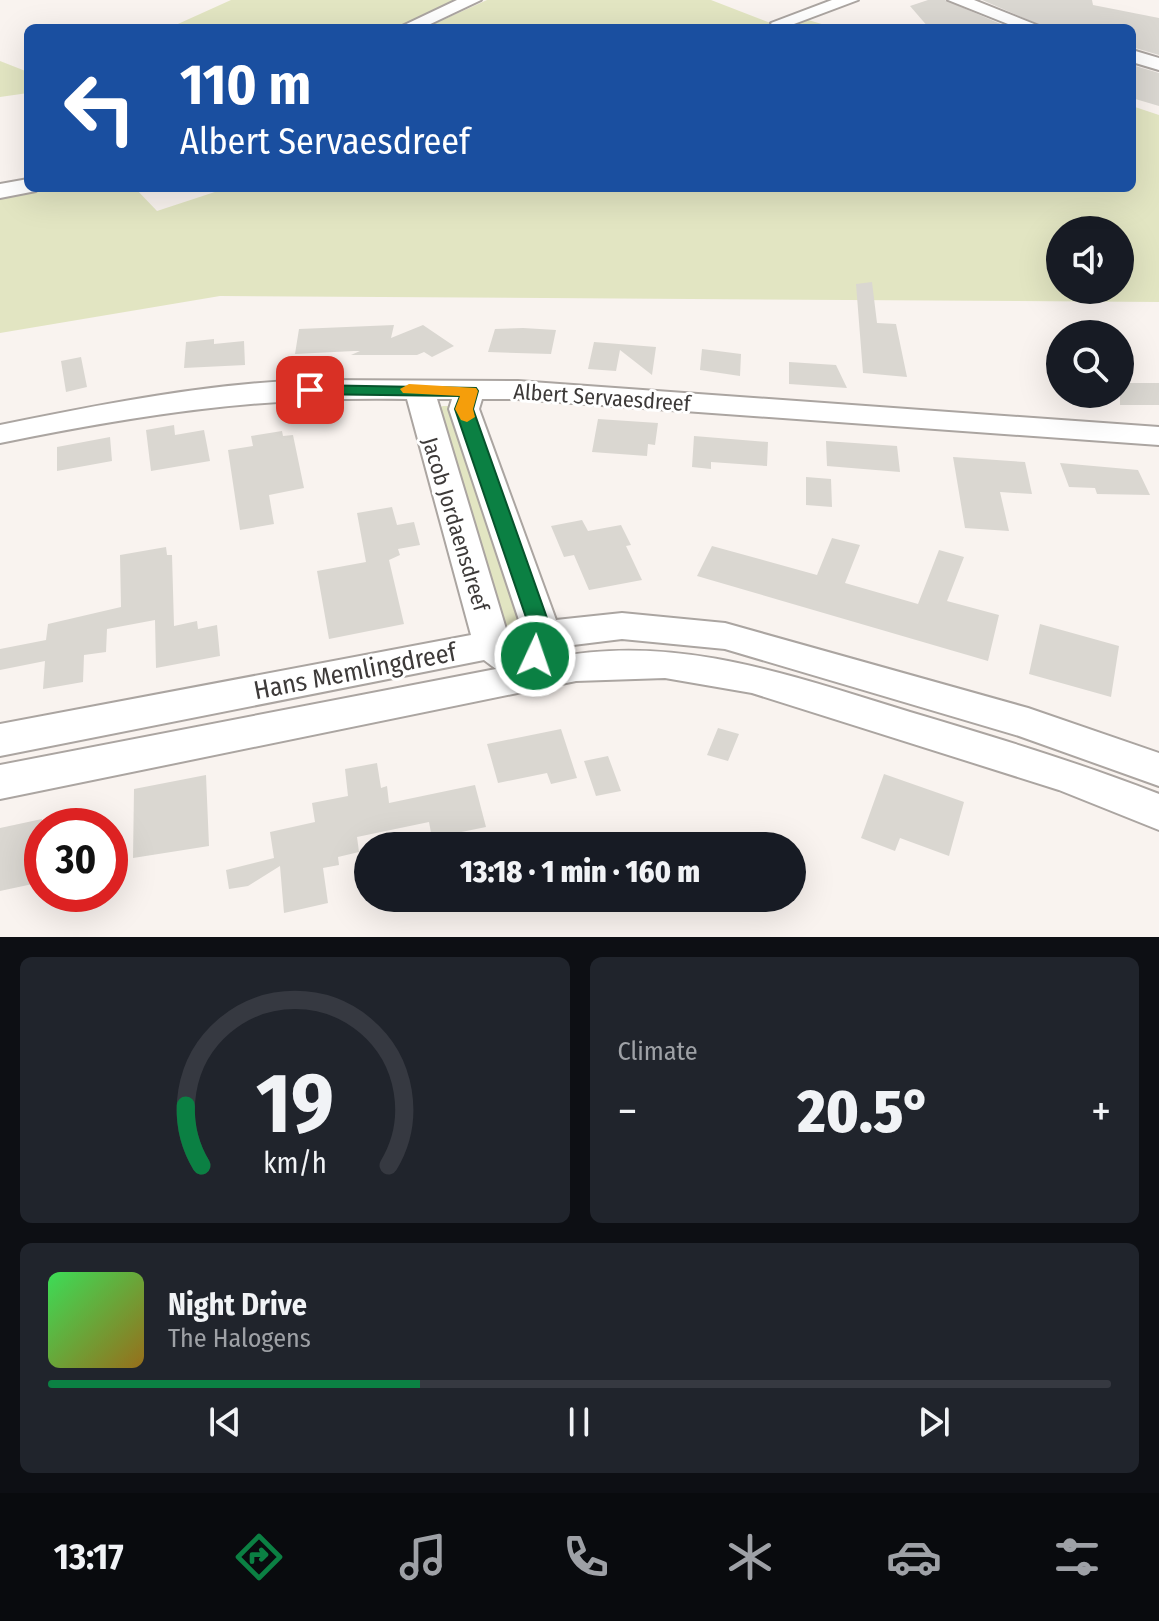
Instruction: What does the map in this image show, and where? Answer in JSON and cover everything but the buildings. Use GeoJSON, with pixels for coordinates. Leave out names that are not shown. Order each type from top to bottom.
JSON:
{"type":"FeatureCollection","features":[{"type":"Feature","properties":{"kind":"street"},"geometry":{"type":"LineString","coordinates":[[416,24],[472,0]]}},
{"type":"Feature","properties":{"kind":"street"},"geometry":{"type":"LineString","coordinates":[[780,23],[849,0]]}},
{"type":"Feature","properties":{"kind":"street"},"geometry":{"type":"LineString","coordinates":[[957,0],[1024,24]]}},
{"type":"Feature","properties":{"kind":"street"},"geometry":{"type":"LineString","coordinates":[[1136,57],[1159,64]]}},
{"type":"Feature","properties":{"kind":"street"},"geometry":{"type":"LineString","coordinates":[[0,191],[24,187]]}},
{"type":"Feature","properties":{"kind":"street","name":"Albert Servaesdreef"},"geometry":{"type":"LineString","coordinates":[[0,434],[118,410],[268,392],[419,389],[518,390],[1159,436]]}},
{"type":"Feature","properties":{"kind":"street","name":"Jacob Jordaensdreef"},"geometry":{"type":"LineString","coordinates":[[419,389],[492,645]]}},
{"type":"Feature","properties":{"kind":"street","name":"Jacob Jordaensdreef"},"geometry":{"type":"LineString","coordinates":[[470,391],[464,409],[543,635]]}},
{"type":"Feature","properties":{"kind":"street","name":"Hans Memlingdreef"},"geometry":{"type":"LineString","coordinates":[[0,740],[543,635],[622,626],[688,630],[725,636],[1076,759],[1159,812]]}},
{"type":"Feature","properties":{"kind":"street"},"geometry":{"type":"LineString","coordinates":[[492,645],[527,677],[543,635]]}},
{"type":"Feature","properties":{"kind":"street","name":"Hans Memlingdreef"},"geometry":{"type":"LineString","coordinates":[[0,782],[608,662],[705,668],[1076,759],[1159,770]]}},
{"type":"Feature","properties":{"kind":"green space"},"geometry":{"type":"Polygon","coordinates":[[[231,0],[457,0],[404,24],[178,24],[231,0]]]}},
{"type":"Feature","properties":{"kind":"green space"},"geometry":{"type":"Polygon","coordinates":[[[487,0],[711,0],[773,24],[434,24],[487,0]]]}},
{"type":"Feature","properties":{"kind":"green space"},"geometry":{"type":"Polygon","coordinates":[[[805,19],[822,24],[790,24],[805,19]]]}},
{"type":"Feature","properties":{"kind":"green space"},"geometry":{"type":"Polygon","coordinates":[[[0,61],[24,70],[24,94],[0,97],[0,61]]]}},
{"type":"Feature","properties":{"kind":"green space"},"geometry":{"type":"Polygon","coordinates":[[[1136,107],[1159,115],[1159,302],[1134,302],[1134,216],[1046,216],[1046,301],[220,296],[0,333],[0,199],[36,192],[139,192],[157,211],[215,192],[1136,192],[1136,107]]]}},
{"type":"Feature","properties":{"kind":"green space"},"geometry":{"type":"Polygon","coordinates":[[[454,406],[522,617],[512,626],[504,625],[438,408],[454,406]]]}},
{"type":"Feature","properties":{"kind":"slow traffic"},"geometry":{"type":"LineString","coordinates":[[409,389],[470,391],[464,409],[467,417]]}},
{"type":"Feature","properties":{"kind":"route"},"geometry":{"type":"LineString","coordinates":[[310,390],[470,391],[464,409],[543,635],[535,656]]}}]}
